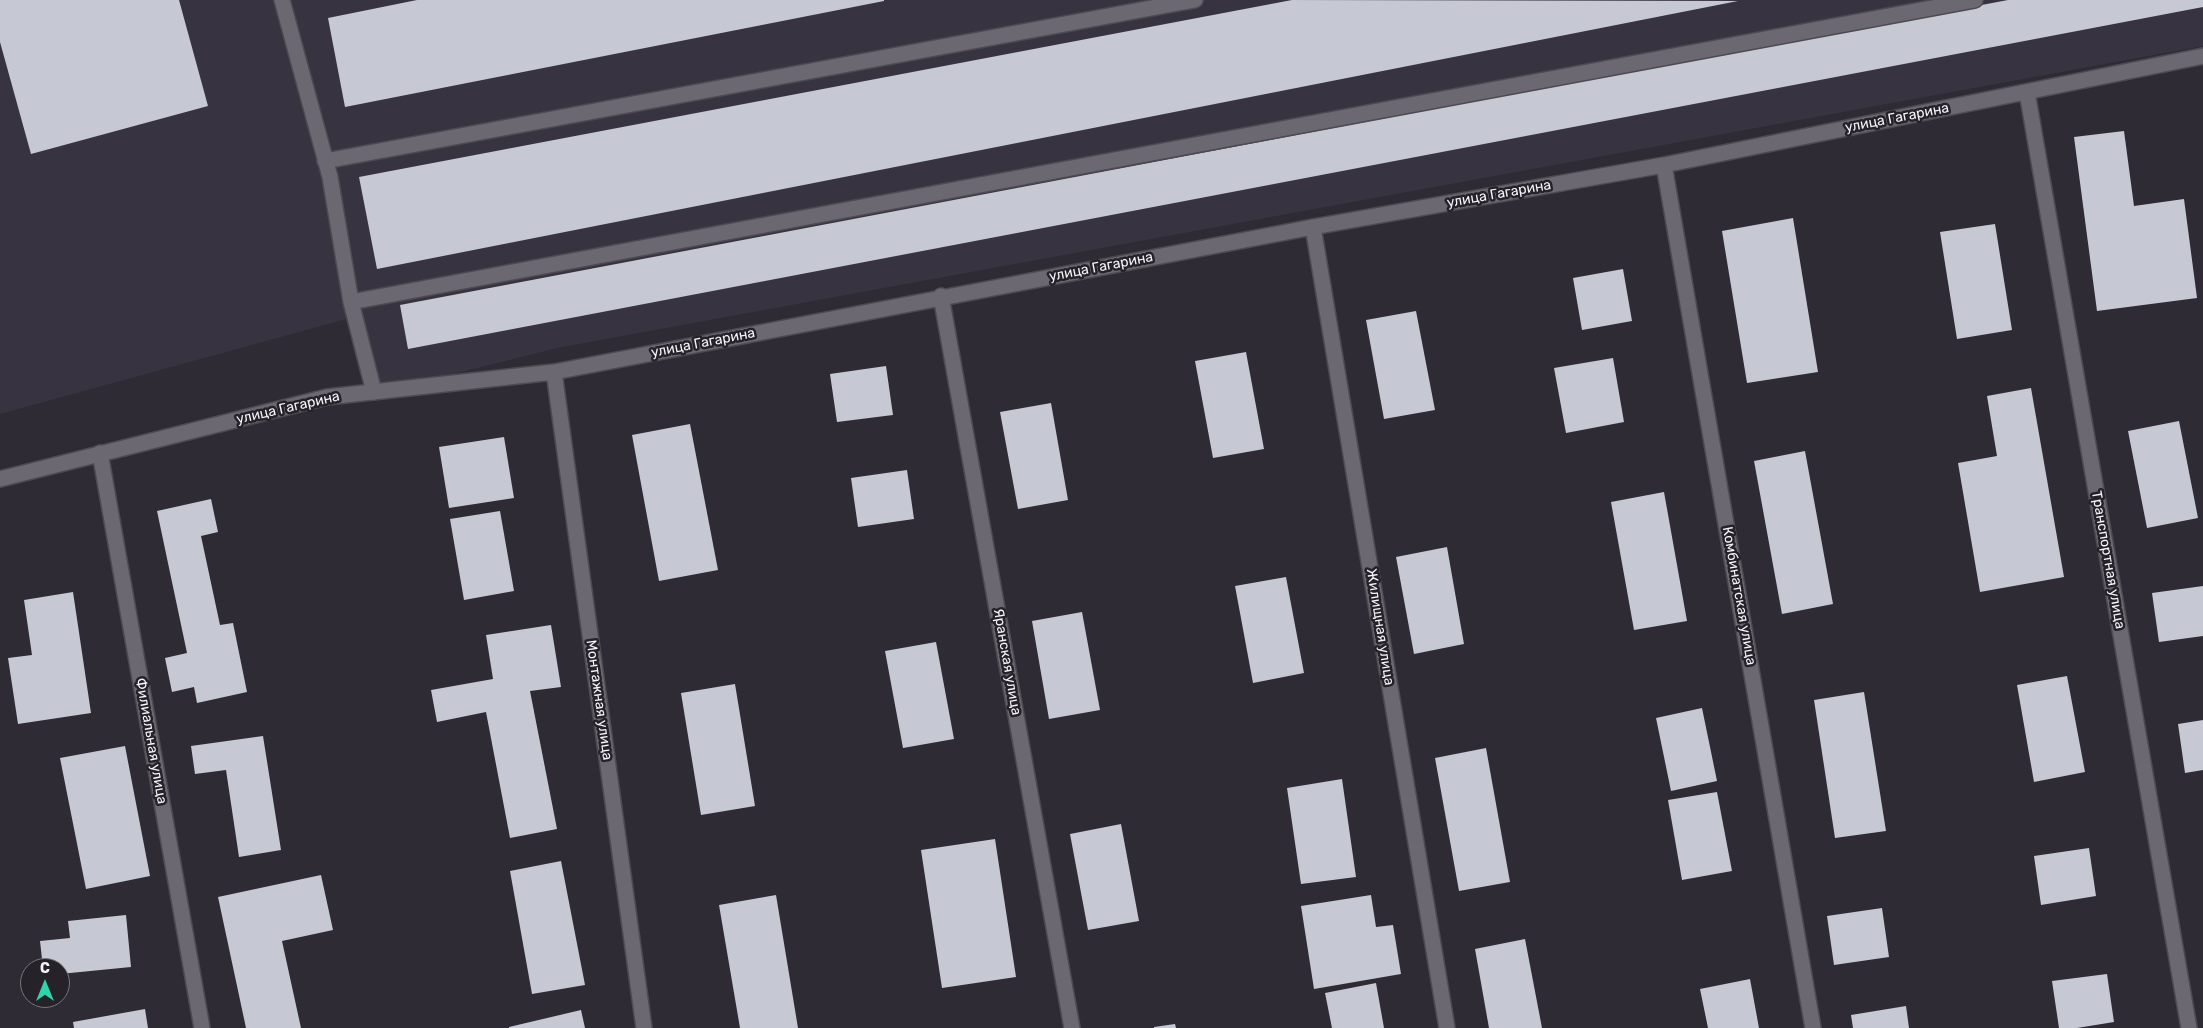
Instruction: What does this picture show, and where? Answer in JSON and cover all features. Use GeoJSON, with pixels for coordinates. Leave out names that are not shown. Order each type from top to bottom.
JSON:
{"type":"FeatureCollection","features":[{"type":"Feature","properties":{"kind":"street"},"geometry":{"type":"LineString","coordinates":[[282,0],[330,177],[351,302],[374,392]]}},
{"type":"Feature","properties":{"kind":"street"},"geometry":{"type":"LineString","coordinates":[[325,161],[1196,0]]}},
{"type":"Feature","properties":{"kind":"street"},"geometry":{"type":"LineString","coordinates":[[351,302],[1975,0]]}},
{"type":"Feature","properties":{"kind":"street","name":"улица Гагарина"},"geometry":{"type":"LineString","coordinates":[[0,479],[327,397],[554,372],[941,296],[1664,165],[2203,56]]}},
{"type":"Feature","properties":{"kind":"street","name":"Транспортная улица"},"geometry":{"type":"LineString","coordinates":[[2027,92],[2189,1028]]}},
{"type":"Feature","properties":{"kind":"street","name":"Комбинатская улица"},"geometry":{"type":"LineString","coordinates":[[1664,165],[1813,1028]]}},
{"type":"Feature","properties":{"kind":"street","name":"Жилищная улица"},"geometry":{"type":"LineString","coordinates":[[1314,227],[1447,1028]]}},
{"type":"Feature","properties":{"kind":"street","name":"Яранская улица"},"geometry":{"type":"LineString","coordinates":[[941,296],[1072,1028]]}},
{"type":"Feature","properties":{"kind":"street","name":"Монтажная улица"},"geometry":{"type":"LineString","coordinates":[[554,372],[644,1028]]}},
{"type":"Feature","properties":{"kind":"street","name":"Филиальная улица"},"geometry":{"type":"LineString","coordinates":[[100,453],[202,1028]]}},
{"type":"Feature","properties":{"kind":"shaded area"},"geometry":{"type":"Polygon","coordinates":[[[0,0],[2203,0],[2203,46],[557,348],[382,392],[361,315],[0,414],[0,0]]]}},
{"type":"Feature","properties":{"kind":"building"},"geometry":{"type":"Polygon","coordinates":[[[0,0],[179,0],[208,106],[31,154],[0,42],[0,0]]]}},
{"type":"Feature","properties":{"kind":"building"},"geometry":{"type":"Polygon","coordinates":[[[417,0],[884,1],[345,107],[328,18],[417,0]]]}},
{"type":"Feature","properties":{"kind":"building"},"geometry":{"type":"Polygon","coordinates":[[[1292,0],[1738,1],[377,269],[359,177],[1292,0]]]}},
{"type":"Feature","properties":{"kind":"building"},"geometry":{"type":"Polygon","coordinates":[[[2008,0],[2203,0],[2203,7],[408,349],[400,305],[2008,0]]]}},
{"type":"Feature","properties":{"kind":"building"},"geometry":{"type":"Polygon","coordinates":[[[2124,131],[2134,206],[2184,199],[2197,298],[2097,311],[2074,137],[2124,131]]]}},
{"type":"Feature","properties":{"kind":"building"},"geometry":{"type":"Polygon","coordinates":[[[1793,218],[1818,372],[1747,383],[1722,231],[1793,218]]]}},
{"type":"Feature","properties":{"kind":"building"},"geometry":{"type":"Polygon","coordinates":[[[1995,224],[2012,330],[1957,339],[1940,232],[1995,224]]]}},
{"type":"Feature","properties":{"kind":"building"},"geometry":{"type":"Polygon","coordinates":[[[1623,269],[1632,321],[1582,330],[1573,278],[1623,269]]]}},
{"type":"Feature","properties":{"kind":"building"},"geometry":{"type":"Polygon","coordinates":[[[1416,311],[1435,410],[1384,419],[1366,320],[1416,311]]]}},
{"type":"Feature","properties":{"kind":"building"},"geometry":{"type":"Polygon","coordinates":[[[1246,352],[1264,449],[1213,458],[1195,361],[1246,352]]]}},
{"type":"Feature","properties":{"kind":"building"},"geometry":{"type":"Polygon","coordinates":[[[1613,358],[1624,422],[1566,433],[1554,368],[1613,358]]]}},
{"type":"Feature","properties":{"kind":"building"},"geometry":{"type":"Polygon","coordinates":[[[886,366],[893,415],[837,422],[830,374],[886,366]]]}},
{"type":"Feature","properties":{"kind":"building"},"geometry":{"type":"Polygon","coordinates":[[[2031,388],[2064,577],[1980,592],[1958,463],[1997,456],[1987,396],[2031,388]]]}},
{"type":"Feature","properties":{"kind":"building"},"geometry":{"type":"Polygon","coordinates":[[[1051,403],[1068,500],[1018,509],[1000,412],[1051,403]]]}},
{"type":"Feature","properties":{"kind":"building"},"geometry":{"type":"Polygon","coordinates":[[[2179,421],[2198,518],[2147,528],[2128,431],[2179,421]]]}},
{"type":"Feature","properties":{"kind":"building"},"geometry":{"type":"Polygon","coordinates":[[[690,424],[718,570],[659,581],[632,435],[690,424]]]}},
{"type":"Feature","properties":{"kind":"building"},"geometry":{"type":"Polygon","coordinates":[[[504,437],[514,498],[449,508],[439,447],[504,437]]]}},
{"type":"Feature","properties":{"kind":"building"},"geometry":{"type":"Polygon","coordinates":[[[1805,451],[1833,604],[1782,614],[1754,461],[1805,451]]]}},
{"type":"Feature","properties":{"kind":"building"},"geometry":{"type":"Polygon","coordinates":[[[907,470],[914,519],[858,527],[851,478],[907,470]]]}},
{"type":"Feature","properties":{"kind":"building"},"geometry":{"type":"Polygon","coordinates":[[[1664,492],[1687,621],[1634,630],[1611,502],[1664,492]]]}},
{"type":"Feature","properties":{"kind":"building"},"geometry":{"type":"Polygon","coordinates":[[[211,499],[218,532],[201,536],[220,625],[233,623],[247,692],[197,703],[194,687],[172,692],[165,658],[187,653],[157,511],[211,499]]]}},
{"type":"Feature","properties":{"kind":"building"},"geometry":{"type":"Polygon","coordinates":[[[500,511],[514,591],[464,600],[450,519],[500,511]]]}},
{"type":"Feature","properties":{"kind":"building"},"geometry":{"type":"Polygon","coordinates":[[[1447,547],[1464,644],[1414,654],[1396,557],[1447,547]]]}},
{"type":"Feature","properties":{"kind":"building"},"geometry":{"type":"Polygon","coordinates":[[[1286,577],[1304,673],[1253,683],[1235,586],[1286,577]]]}},
{"type":"Feature","properties":{"kind":"building"},"geometry":{"type":"Polygon","coordinates":[[[2203,586],[2203,636],[2159,642],[2152,593],[2203,586]]]}},
{"type":"Feature","properties":{"kind":"building"},"geometry":{"type":"Polygon","coordinates":[[[73,592],[91,713],[18,724],[8,658],[32,655],[24,600],[73,592]]]}},
{"type":"Feature","properties":{"kind":"building"},"geometry":{"type":"Polygon","coordinates":[[[1082,612],[1100,710],[1049,719],[1032,621],[1082,612]]]}},
{"type":"Feature","properties":{"kind":"building"},"geometry":{"type":"Polygon","coordinates":[[[551,625],[561,687],[530,691],[557,829],[510,838],[486,712],[437,722],[431,690],[493,679],[486,635],[551,625]]]}},
{"type":"Feature","properties":{"kind":"building"},"geometry":{"type":"Polygon","coordinates":[[[936,642],[954,739],[903,748],[885,651],[936,642]]]}},
{"type":"Feature","properties":{"kind":"building"},"geometry":{"type":"Polygon","coordinates":[[[2067,676],[2085,772],[2034,782],[2017,685],[2067,676]]]}},
{"type":"Feature","properties":{"kind":"building"},"geometry":{"type":"Polygon","coordinates":[[[735,684],[755,806],[701,815],[681,693],[735,684]]]}},
{"type":"Feature","properties":{"kind":"building"},"geometry":{"type":"Polygon","coordinates":[[[1864,692],[1886,831],[1835,838],[1814,700],[1864,692]]]}},
{"type":"Feature","properties":{"kind":"building"},"geometry":{"type":"Polygon","coordinates":[[[1702,708],[1717,781],[1671,791],[1656,718],[1702,708]]]}},
{"type":"Feature","properties":{"kind":"building"},"geometry":{"type":"Polygon","coordinates":[[[2203,720],[2203,770],[2185,773],[2178,724],[2203,720]]]}},
{"type":"Feature","properties":{"kind":"building"},"geometry":{"type":"Polygon","coordinates":[[[263,736],[281,850],[239,857],[226,770],[195,774],[191,746],[263,736]]]}},
{"type":"Feature","properties":{"kind":"building"},"geometry":{"type":"Polygon","coordinates":[[[125,746],[150,876],[86,889],[60,758],[125,746]]]}},
{"type":"Feature","properties":{"kind":"building"},"geometry":{"type":"Polygon","coordinates":[[[1486,748],[1510,882],[1459,891],[1435,758],[1486,748]]]}},
{"type":"Feature","properties":{"kind":"building"},"geometry":{"type":"Polygon","coordinates":[[[1342,779],[1356,877],[1301,884],[1287,788],[1342,779]]]}},
{"type":"Feature","properties":{"kind":"building"},"geometry":{"type":"Polygon","coordinates":[[[1717,792],[1732,871],[1682,880],[1668,800],[1717,792]]]}},
{"type":"Feature","properties":{"kind":"building"},"geometry":{"type":"Polygon","coordinates":[[[1121,824],[1139,921],[1088,930],[1070,834],[1121,824]]]}},
{"type":"Feature","properties":{"kind":"building"},"geometry":{"type":"Polygon","coordinates":[[[995,839],[1016,977],[942,988],[921,850],[995,839]]]}},
{"type":"Feature","properties":{"kind":"building"},"geometry":{"type":"Polygon","coordinates":[[[2089,848],[2096,896],[2041,905],[2034,856],[2089,848]]]}},
{"type":"Feature","properties":{"kind":"building"},"geometry":{"type":"Polygon","coordinates":[[[561,861],[585,985],[532,994],[510,871],[561,861]]]}},
{"type":"Feature","properties":{"kind":"building"},"geometry":{"type":"Polygon","coordinates":[[[321,875],[333,930],[282,941],[301,1028],[246,1028],[218,897],[321,875]]]}},
{"type":"Feature","properties":{"kind":"building"},"geometry":{"type":"Polygon","coordinates":[[[776,895],[798,1028],[740,1028],[719,905],[776,895]]]}},
{"type":"Feature","properties":{"kind":"building"},"geometry":{"type":"Polygon","coordinates":[[[1371,895],[1376,927],[1393,925],[1401,974],[1314,989],[1301,906],[1371,895]]]}},
{"type":"Feature","properties":{"kind":"building"},"geometry":{"type":"Polygon","coordinates":[[[1882,908],[1889,957],[1834,965],[1827,916],[1882,908]]]}},
{"type":"Feature","properties":{"kind":"building"},"geometry":{"type":"Polygon","coordinates":[[[126,915],[131,967],[70,973],[70,958],[42,958],[40,941],[70,938],[68,921],[126,915]]]}},
{"type":"Feature","properties":{"kind":"building"},"geometry":{"type":"Polygon","coordinates":[[[1525,939],[1542,1028],[1489,1028],[1475,949],[1525,939]]]}},
{"type":"Feature","properties":{"kind":"building"},"geometry":{"type":"Polygon","coordinates":[[[2107,974],[2114,1022],[2077,1028],[2059,1028],[2052,981],[2107,974]]]}},
{"type":"Feature","properties":{"kind":"building"},"geometry":{"type":"Polygon","coordinates":[[[1750,979],[1759,1028],[1708,1028],[1700,989],[1750,979]]]}},
{"type":"Feature","properties":{"kind":"building"},"geometry":{"type":"Polygon","coordinates":[[[1376,983],[1384,1028],[1332,1028],[1325,993],[1376,983]]]}},
{"type":"Feature","properties":{"kind":"building"},"geometry":{"type":"Polygon","coordinates":[[[1906,1006],[1909,1028],[1853,1028],[1851,1015],[1906,1006]]]}},
{"type":"Feature","properties":{"kind":"building"},"geometry":{"type":"Polygon","coordinates":[[[145,1009],[148,1028],[74,1028],[73,1022],[145,1009]]]}},
{"type":"Feature","properties":{"kind":"building"},"geometry":{"type":"Polygon","coordinates":[[[581,1010],[585,1028],[509,1028],[509,1027],[581,1010]]]}},
{"type":"Feature","properties":{"kind":"building"},"geometry":{"type":"Polygon","coordinates":[[[1175,1024],[1176,1028],[1154,1028],[1154,1027],[1175,1024]]]}}]}
